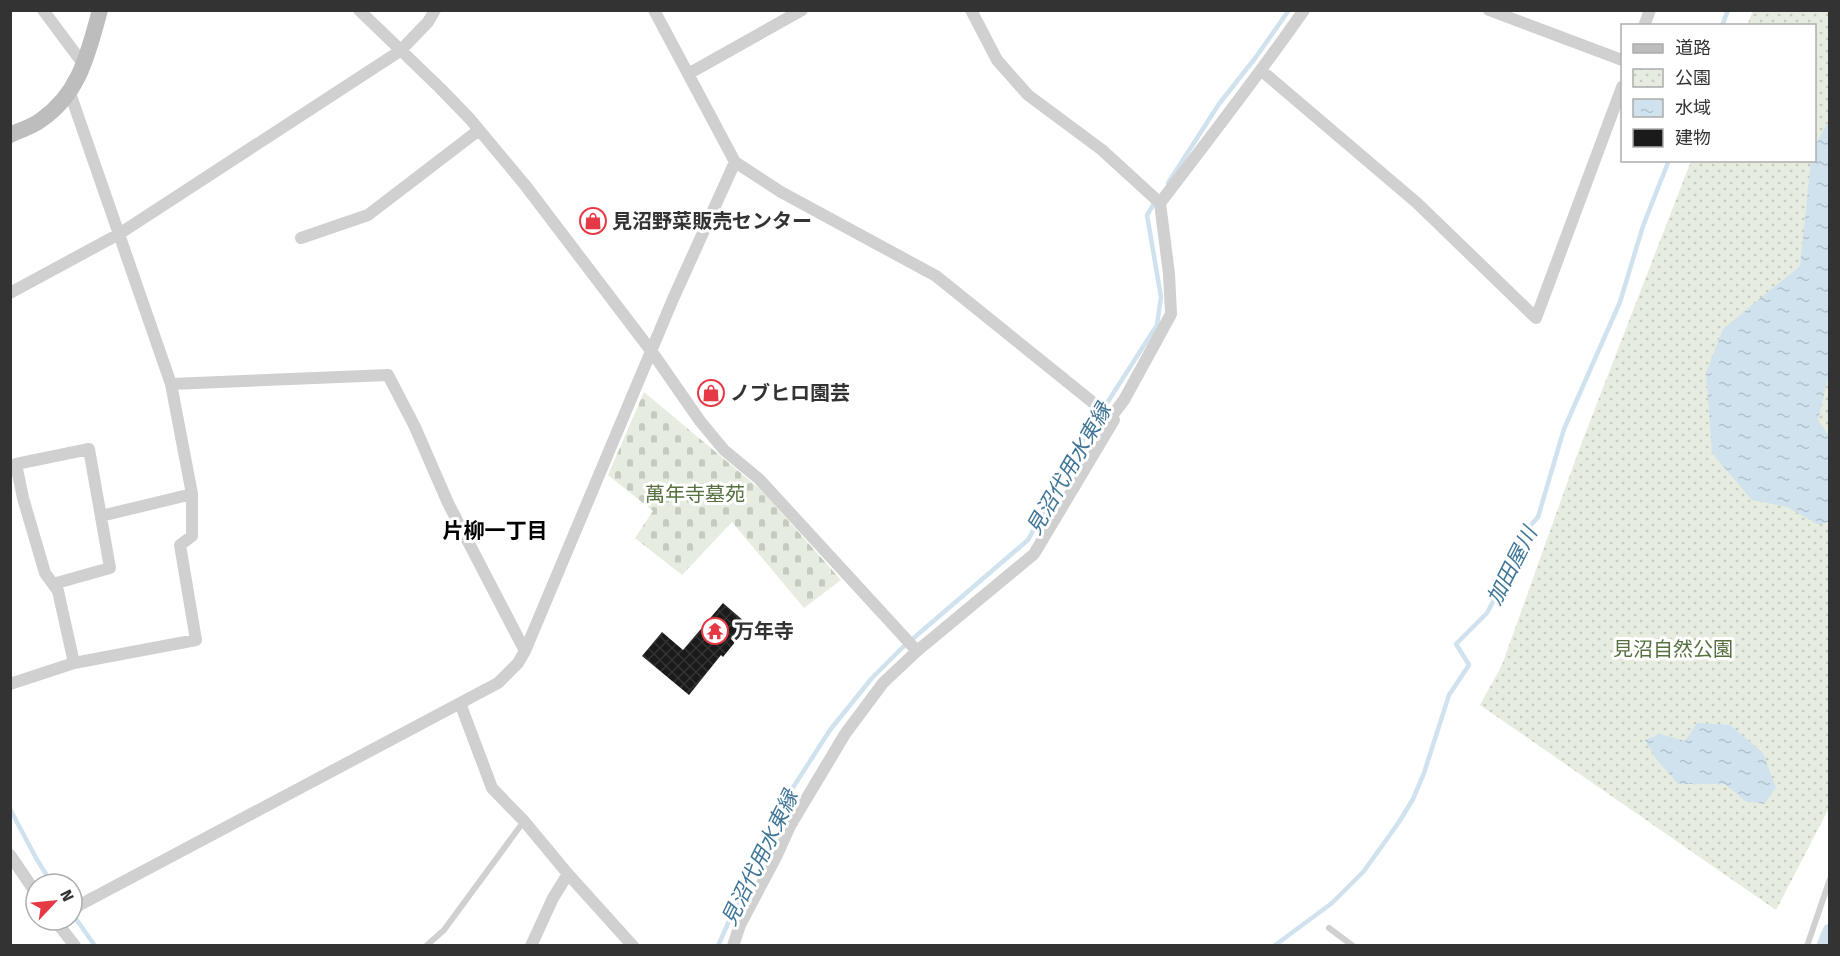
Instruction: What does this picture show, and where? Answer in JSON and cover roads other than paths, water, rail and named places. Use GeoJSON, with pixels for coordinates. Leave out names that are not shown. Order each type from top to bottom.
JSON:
{"type":"FeatureCollection","features":[{"type":"Feature","properties":{"kind":"street"},"geometry":{"type":"LineString","coordinates":[[43,10],[84,65]]}},
{"type":"Feature","properties":{"kind":"street"},"geometry":{"type":"LineString","coordinates":[[10,135],[40,121],[70,93],[84,65],[100,10]]}},
{"type":"Feature","properties":{"kind":"street"},"geometry":{"type":"LineString","coordinates":[[359,10],[440,88],[525,185],[724,450],[759,479],[916,651]]}},
{"type":"Feature","properties":{"kind":"street"},"geometry":{"type":"LineString","coordinates":[[10,293],[119,234],[400,51],[428,22],[435,10]]}},
{"type":"Feature","properties":{"kind":"street"},"geometry":{"type":"LineString","coordinates":[[654,10],[735,162],[781,192],[936,276],[1111,417],[1124,400],[1171,314],[1169,274],[1160,203],[1102,150],[1028,95],[997,60],[971,10]]}},
{"type":"Feature","properties":{"kind":"street"},"geometry":{"type":"LineString","coordinates":[[688,74],[802,10]]}},
{"type":"Feature","properties":{"kind":"street"},"geometry":{"type":"LineString","coordinates":[[1160,203],[1262,71],[1304,10]]}},
{"type":"Feature","properties":{"kind":"street"},"geometry":{"type":"LineString","coordinates":[[1489,10],[1621,59]]}},
{"type":"Feature","properties":{"kind":"street"},"geometry":{"type":"LineString","coordinates":[[1262,71],[1417,203],[1536,318],[1621,92]]}},
{"type":"Feature","properties":{"kind":"street"},"geometry":{"type":"LineString","coordinates":[[10,684],[74,663],[196,640],[180,545],[192,536],[192,494],[171,384],[70,93]]}},
{"type":"Feature","properties":{"kind":"street"},"geometry":{"type":"LineString","coordinates":[[301,238],[368,215],[479,130]]}},
{"type":"Feature","properties":{"kind":"street"},"geometry":{"type":"LineString","coordinates":[[84,903],[498,683],[518,663],[735,162]]}},
{"type":"Feature","properties":{"kind":"street"},"geometry":{"type":"LineString","coordinates":[[171,384],[388,375],[415,428],[448,503],[525,651]]}},
{"type":"Feature","properties":{"kind":"street"},"geometry":{"type":"LineString","coordinates":[[733,945],[740,925],[776,858],[790,826],[845,734],[883,683],[916,651],[1034,554],[1113,420]]}},
{"type":"Feature","properties":{"kind":"street"},"geometry":{"type":"LineString","coordinates":[[53,584],[110,568],[89,450],[16,464],[17,500],[45,573],[58,591],[74,663]]}},
{"type":"Feature","properties":{"kind":"street"},"geometry":{"type":"LineString","coordinates":[[101,516],[192,494]]}},
{"type":"Feature","properties":{"kind":"street"},"geometry":{"type":"LineString","coordinates":[[460,703],[492,788],[633,945]]}},
{"type":"Feature","properties":{"kind":"street"},"geometry":{"type":"LineString","coordinates":[[10,855],[24,875]]}},
{"type":"Feature","properties":{"kind":"street"},"geometry":{"type":"LineString","coordinates":[[531,945],[553,898],[568,874]]}},
{"type":"Feature","properties":{"kind":"street"},"geometry":{"type":"LineString","coordinates":[[65,932],[75,945]]}},
{"type":"Feature","properties":{"kind":"lane"},"geometry":{"type":"LineString","coordinates":[[426,945],[444,930],[524,821]]}},
{"type":"Feature","properties":{"kind":"lane"},"geometry":{"type":"LineString","coordinates":[[1807,945],[1830,879]]}},
{"type":"Feature","properties":{"kind":"lane"},"geometry":{"type":"LineString","coordinates":[[1329,928],[1353,945]]}},
{"type":"Feature","properties":{"kind":"water"},"geometry":{"type":"Polygon","coordinates":[[[1829,120],[1830,370],[1818,420],[1829,436],[1830,521],[1819,525],[1787,507],[1752,500],[1712,453],[1706,373],[1723,329],[1800,266],[1811,162],[1816,162],[1816,144],[1829,120]]]}},
{"type":"Feature","properties":{"kind":"water"},"geometry":{"type":"Polygon","coordinates":[[[1697,723],[1730,725],[1763,753],[1776,788],[1764,804],[1745,801],[1725,784],[1678,784],[1657,760],[1645,740],[1660,734],[1685,741],[1697,723]]]}},
{"type":"Feature","properties":{"kind":"waterway","name":"見沼代用水東縁"},"geometry":{"type":"LineString","coordinates":[[1168,183],[1219,104],[1289,10]]}},
{"type":"Feature","properties":{"kind":"waterway","name":"加田屋川"},"geometry":{"type":"LineString","coordinates":[[1723,24],[1728,10]]}},
{"type":"Feature","properties":{"kind":"waterway","name":"加田屋川"},"geometry":{"type":"LineString","coordinates":[[1274,946],[1332,903],[1364,871],[1413,799],[1424,773],[1449,695],[1469,665],[1456,644],[1487,613],[1512,566],[1523,534],[1538,517],[1564,429],[1620,302],[1643,226],[1668,162]]}},
{"type":"Feature","properties":{"kind":"waterway","name":"見沼代用水東縁"},"geometry":{"type":"LineString","coordinates":[[718,946],[776,814],[830,730],[872,678],[902,648],[1028,540],[1073,456],[1157,325],[1161,297],[1147,215],[1155,202]]}},
{"type":"Feature","properties":{"kind":"waterway","name":"見沼代用水東縁"},"geometry":{"type":"LineString","coordinates":[[10,809],[45,872]]}},
{"type":"Feature","properties":{"kind":"waterway","name":"見沼代用水東縁"},"geometry":{"type":"LineString","coordinates":[[84,930],[95,946]]}},
{"type":"Feature","properties":{"kind":"waterway","name":"見沼代用水東縁"},"geometry":{"type":"LineString","coordinates":[[1824,946],[1830,931]]}},
{"type":"Feature","properties":{"kind":"place","name":"見沼野菜販売センター"},"geometry":{"type":"Point","coordinates":[593,221]}},
{"type":"Feature","properties":{"kind":"place","name":"ノブヒロ園芸"},"geometry":{"type":"Point","coordinates":[711,393]}},
{"type":"Feature","properties":{"kind":"place","name":"万年寺"},"geometry":{"type":"Point","coordinates":[715,631]}},
{"type":"Feature","properties":{"kind":"district","name":"片柳一丁目"},"geometry":{"type":"Point","coordinates":[495,531]}},
{"type":"Feature","properties":{"kind":"park label","name":"萬年寺墓苑"},"geometry":{"type":"Point","coordinates":[695,494]}},
{"type":"Feature","properties":{"kind":"park label","name":"見沼自然公園"},"geometry":{"type":"Point","coordinates":[1673,649]}}]}
